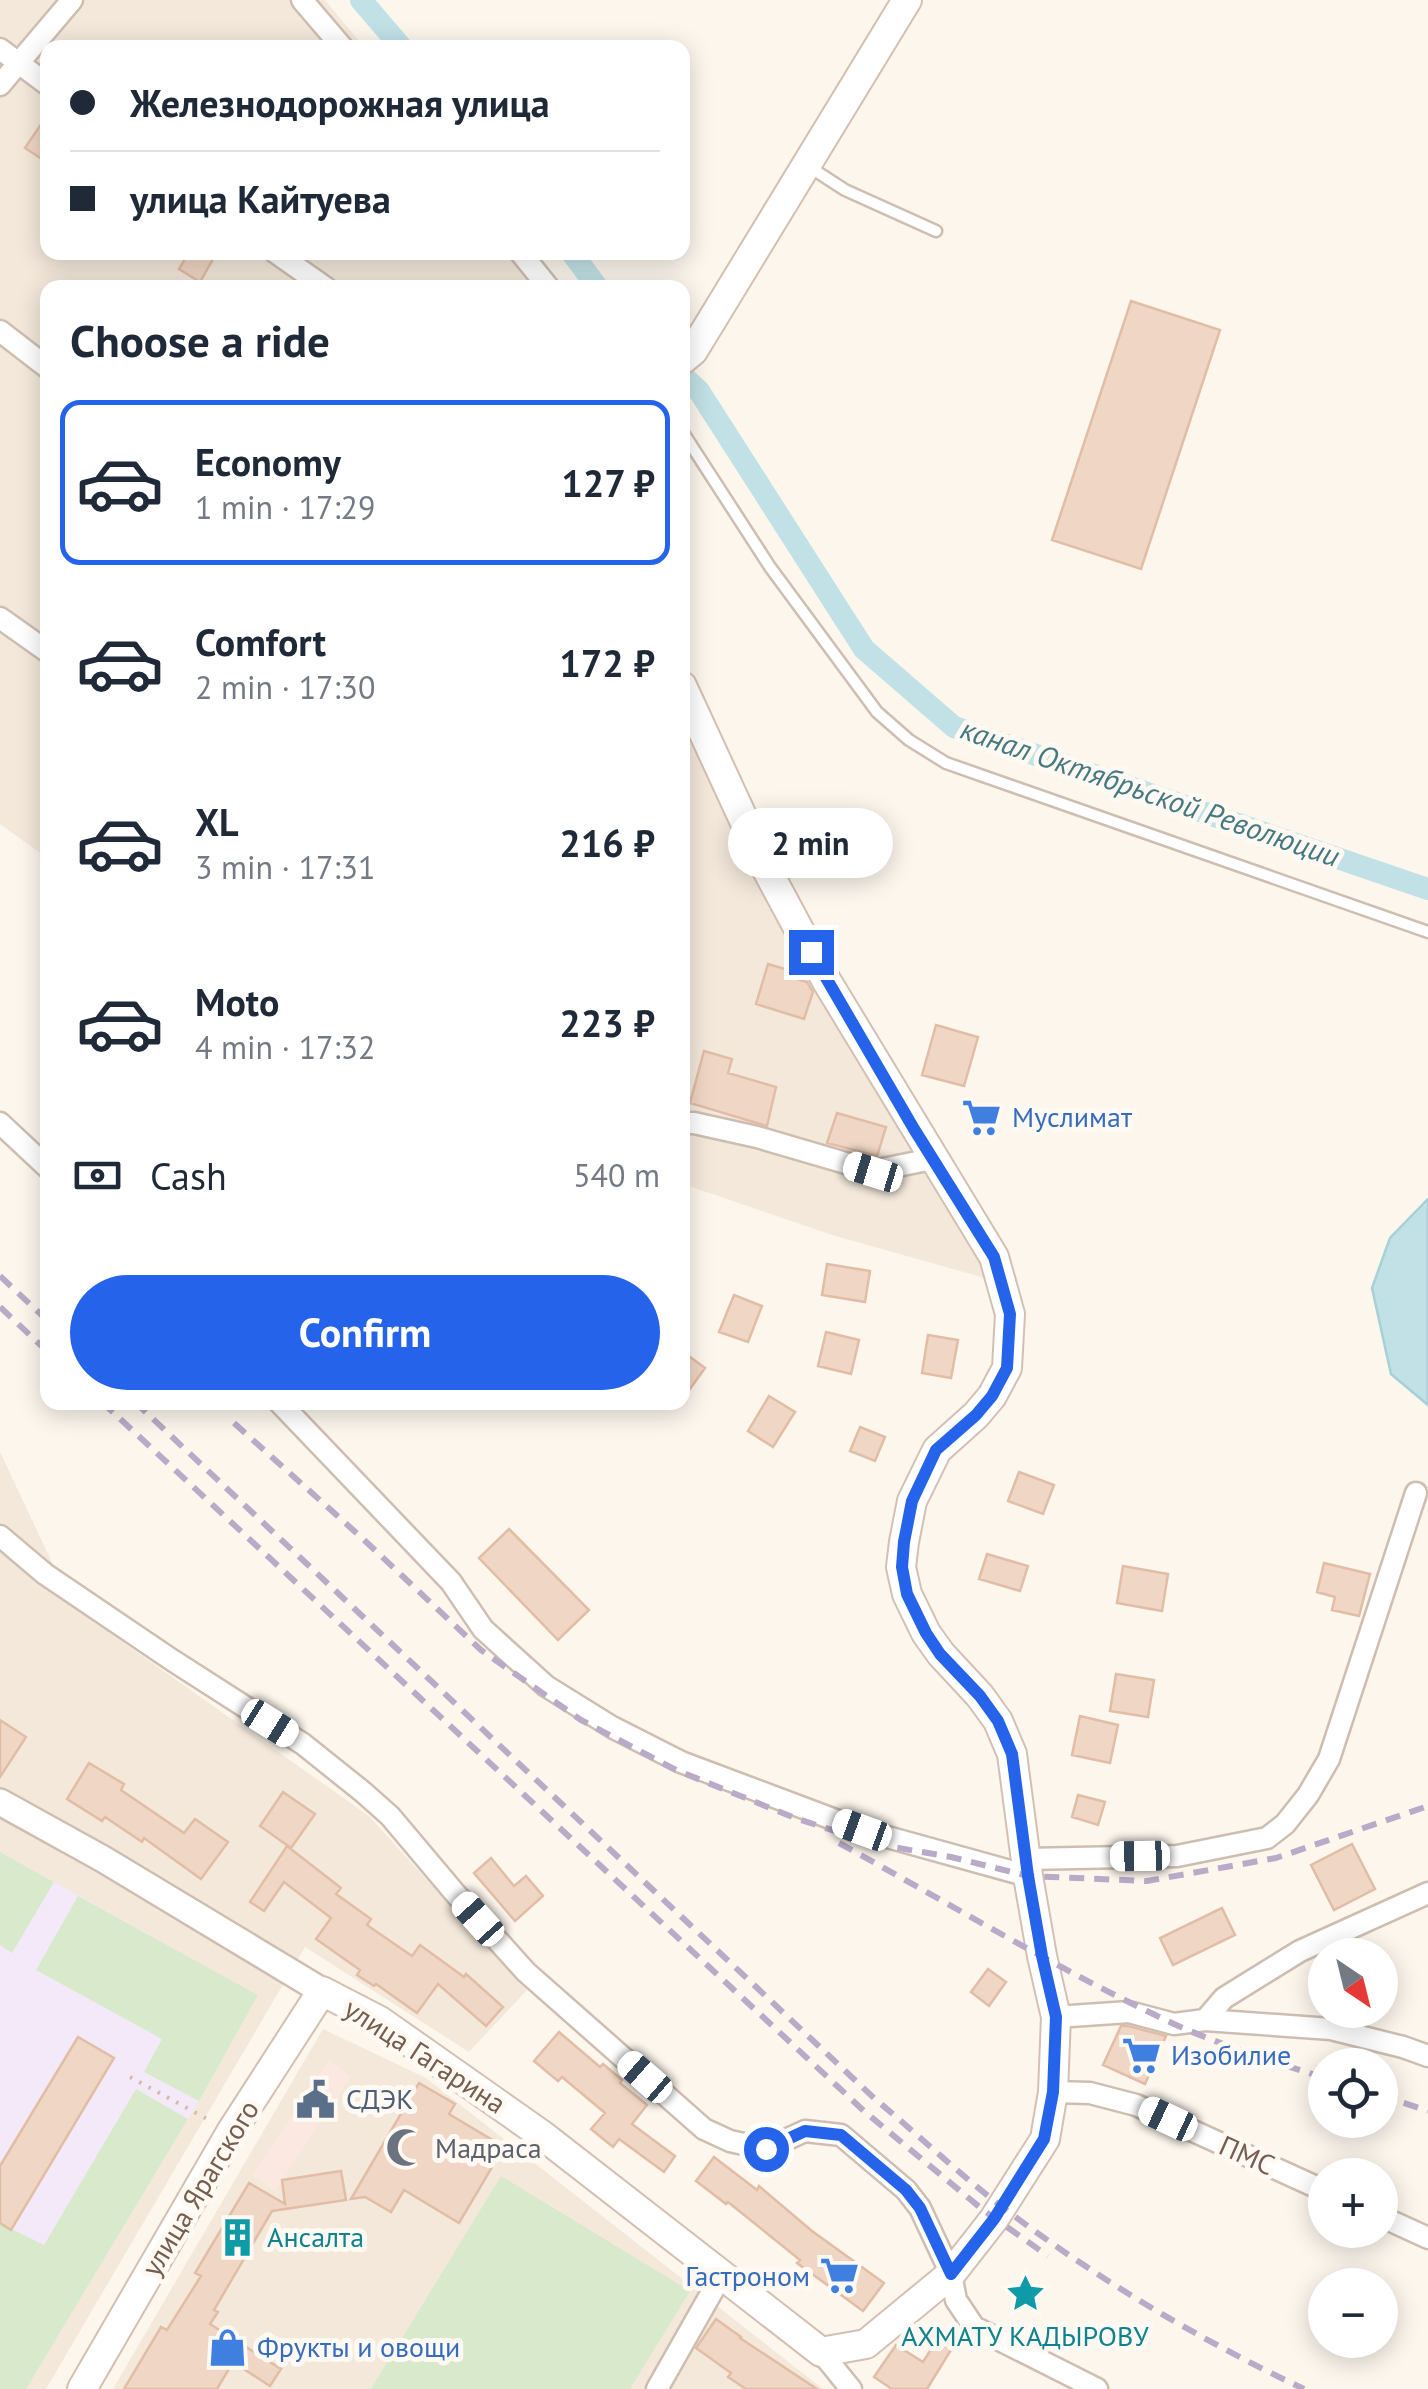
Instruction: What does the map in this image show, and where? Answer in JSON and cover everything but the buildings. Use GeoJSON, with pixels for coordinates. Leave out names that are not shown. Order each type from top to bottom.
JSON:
{"type":"FeatureCollection","features":[{"type":"Feature","properties":{"kind":"main road"},"geometry":{"type":"LineString","coordinates":[[690,352],[907,0]]}},
{"type":"Feature","properties":{"kind":"main road"},"geometry":{"type":"LineString","coordinates":[[690,703],[766,868],[826,980],[994,1257],[1010,1314],[1007,1368],[984,1406],[936,1450],[912,1501],[902,1567],[907,1594],[926,1633],[989,1708],[1012,1754],[1026,1867],[1056,2017],[1053,2092],[1044,2139],[994,2219],[951,2274],[866,2344],[821,2352]]}},
{"type":"Feature","properties":{"kind":"main road","name":"улица Ярагского"},"geometry":{"type":"LineString","coordinates":[[82,2389],[231,2132],[322,1991]]}},
{"type":"Feature","properties":{"kind":"main road","name":"улица Гагарина"},"geometry":{"type":"LineString","coordinates":[[322,1991],[380,2022],[542,2134],[821,2352]]}},
{"type":"Feature","properties":{"kind":"street"},"geometry":{"type":"LineString","coordinates":[[0,85],[72,0]]}},
{"type":"Feature","properties":{"kind":"street"},"geometry":{"type":"LineString","coordinates":[[302,0],[336,40]]}},
{"type":"Feature","properties":{"kind":"street"},"geometry":{"type":"LineString","coordinates":[[0,49],[40,79]]}},
{"type":"Feature","properties":{"kind":"street"},"geometry":{"type":"LineString","coordinates":[[287,260],[315,280]]}},
{"type":"Feature","properties":{"kind":"street"},"geometry":{"type":"LineString","coordinates":[[526,260],[543,280]]}},
{"type":"Feature","properties":{"kind":"street"},"geometry":{"type":"LineString","coordinates":[[0,331],[40,362]]}},
{"type":"Feature","properties":{"kind":"street"},"geometry":{"type":"LineString","coordinates":[[0,618],[40,646]]}},
{"type":"Feature","properties":{"kind":"street"},"geometry":{"type":"LineString","coordinates":[[0,1123],[40,1160]]}},
{"type":"Feature","properties":{"kind":"street"},"geometry":{"type":"LineString","coordinates":[[690,1123],[757,1137],[873,1172],[932,1158]]}},
{"type":"Feature","properties":{"kind":"street"},"geometry":{"type":"LineString","coordinates":[[288,1410],[451,1582],[483,1629],[546,1686],[612,1727],[680,1762],[862,1830],[1026,1867],[1178,1856],[1266,1838],[1285,1824],[1329,1759],[1416,1493]]}},
{"type":"Feature","properties":{"kind":"street"},"geometry":{"type":"LineString","coordinates":[[0,1536],[45,1574],[303,1744],[363,1792],[390,1816],[526,1972],[704,2130],[766,2149],[805,2131],[841,2135],[906,2190],[920,2208],[951,2274],[956,2300],[974,2327],[1096,2389]]}},
{"type":"Feature","properties":{"kind":"street","name":"улица Гагарина"},"geometry":{"type":"LineString","coordinates":[[0,1802],[322,1991]]}},
{"type":"Feature","properties":{"kind":"street"},"geometry":{"type":"LineString","coordinates":[[1205,2020],[1224,1998],[1300,1951],[1428,1893]]}},
{"type":"Feature","properties":{"kind":"street"},"geometry":{"type":"LineString","coordinates":[[1056,2017],[1129,2012],[1174,2024],[1205,2020],[1331,2029],[1428,2056]]}},
{"type":"Feature","properties":{"kind":"street","name":"ПМС"},"geometry":{"type":"LineString","coordinates":[[1053,2092],[1090,2093],[1136,2104],[1308,2183]]}},
{"type":"Feature","properties":{"kind":"street"},"geometry":{"type":"LineString","coordinates":[[1398,2224],[1428,2238]]}},
{"type":"Feature","properties":{"kind":"street"},"geometry":{"type":"LineString","coordinates":[[657,2389],[721,2276]]}},
{"type":"Feature","properties":{"kind":"street"},"geometry":{"type":"LineString","coordinates":[[821,2352],[851,2389]]}},
{"type":"Feature","properties":{"kind":"lane"},"geometry":{"type":"LineString","coordinates":[[806,165],[845,190],[936,231]]}},
{"type":"Feature","properties":{"kind":"lane"},"geometry":{"type":"LineString","coordinates":[[690,443],[781,581],[877,712],[909,740],[946,762],[1428,932]]}},
{"type":"Feature","properties":{"kind":"path"},"geometry":{"type":"LineString","coordinates":[[130,2077],[231,2132]]}},
{"type":"Feature","properties":{"kind":"shaded area"},"geometry":{"type":"Polygon","coordinates":[[[0,0],[325,0],[358,40],[40,40],[40,260],[539,260],[558,280],[40,280],[40,853],[0,824],[0,0]]]}},
{"type":"Feature","properties":{"kind":"shaded area"},"geometry":{"type":"Polygon","coordinates":[[[690,732],[752,873],[992,1280],[832,1235],[690,1186],[690,732]]]}},
{"type":"Feature","properties":{"kind":"shaded area"},"geometry":{"type":"Polygon","coordinates":[[[0,1452],[73,1607],[369,1816],[527,1990],[469,2052],[305,1947],[46,2389],[0,2389],[0,1452]]]}},
{"type":"Feature","properties":{"kind":"shaded area"},"geometry":{"type":"Polygon","coordinates":[[[0,1852],[258,1995],[26,2389],[0,2389],[0,1852]]]}},
{"type":"Feature","properties":{"kind":"shaded area"},"geometry":{"type":"Polygon","coordinates":[[[323,2029],[426,2078],[823,2389],[113,2389],[323,2029]]]}},
{"type":"Feature","properties":{"kind":"shaded area"},"geometry":{"type":"Polygon","coordinates":[[[328,2061],[351,2076],[275,2191],[252,2175],[328,2061]]]}},
{"type":"Feature","properties":{"kind":"green space"},"geometry":{"type":"Polygon","coordinates":[[[0,1852],[54,1882],[12,1953],[0,1945],[0,1852]]]}},
{"type":"Feature","properties":{"kind":"green space"},"geometry":{"type":"Polygon","coordinates":[[[78,1896],[258,1995],[199,2101],[144,2072],[162,2039],[36,1970],[78,1896]]]}},
{"type":"Feature","properties":{"kind":"green space"},"geometry":{"type":"Polygon","coordinates":[[[136,2089],[188,2119],[26,2389],[0,2389],[0,2223],[44,2245],[136,2089]]]}},
{"type":"Feature","properties":{"kind":"green space"},"geometry":{"type":"Polygon","coordinates":[[[501,2176],[690,2291],[630,2389],[371,2389],[501,2176]]]}},
{"type":"Feature","properties":{"kind":"water"},"geometry":{"type":"Polygon","coordinates":[[[1428,1199],[1428,1405],[1391,1374],[1372,1288],[1390,1238],[1428,1199]]]}},
{"type":"Feature","properties":{"kind":"waterway","name":"канал Октябрьской Революции"},"geometry":{"type":"LineString","coordinates":[[361,0],[395,40]]}},
{"type":"Feature","properties":{"kind":"waterway","name":"канал Октябрьской Революции"},"geometry":{"type":"LineString","coordinates":[[577,260],[592,280]]}},
{"type":"Feature","properties":{"kind":"waterway","name":"канал Октябрьской Революции"},"geometry":{"type":"LineString","coordinates":[[690,383],[864,649],[954,727],[1428,889]]}},
{"type":"Feature","properties":{"kind":"railway"},"geometry":{"type":"LineString","coordinates":[[0,1276],[40,1314]]}},
{"type":"Feature","properties":{"kind":"railway"},"geometry":{"type":"LineString","coordinates":[[0,1307],[40,1344]]}},
{"type":"Feature","properties":{"kind":"railway"},"geometry":{"type":"LineString","coordinates":[[111,1410],[864,2111],[983,2210],[1048,2256]]}},
{"type":"Feature","properties":{"kind":"railway"},"geometry":{"type":"LineString","coordinates":[[143,1410],[875,2099],[966,2178],[1107,2280],[1184,2327],[1304,2389]]}},
{"type":"Feature","properties":{"kind":"railway"},"geometry":{"type":"LineString","coordinates":[[234,1423],[481,1650],[581,1720],[676,1770],[795,1818],[875,1844],[1028,1876],[1147,1881],[1276,1858],[1428,1806]]}},
{"type":"Feature","properties":{"kind":"railway"},"geometry":{"type":"LineString","coordinates":[[839,1843],[1131,2003],[1230,2047],[1308,2072]]}},
{"type":"Feature","properties":{"kind":"railway"},"geometry":{"type":"LineString","coordinates":[[1398,2101],[1428,2111]]}},
{"type":"Feature","properties":{"kind":"place","name":"Муслимат"},"geometry":{"type":"Point","coordinates":[982,1117]}},
{"type":"Feature","properties":{"kind":"place","name":"Изобилие"},"geometry":{"type":"Point","coordinates":[1141,2055]}},
{"type":"Feature","properties":{"kind":"place","name":"СДЭК"},"geometry":{"type":"Point","coordinates":[316,2099]}},
{"type":"Feature","properties":{"kind":"place","name":"Мадраса"},"geometry":{"type":"Point","coordinates":[405,2148]}},
{"type":"Feature","properties":{"kind":"place","name":"Ансалта"},"geometry":{"type":"Point","coordinates":[237,2237]}},
{"type":"Feature","properties":{"kind":"place","name":"Гастроном"},"geometry":{"type":"Point","coordinates":[840,2276]}},
{"type":"Feature","properties":{"kind":"place","name":"АХМАТУ КАДЫРОВУ"},"geometry":{"type":"Point","coordinates":[1025,2293]}},
{"type":"Feature","properties":{"kind":"place","name":"Фрукты и овощи"},"geometry":{"type":"Point","coordinates":[227,2347]}},
{"type":"Feature","properties":{"kind":"route"},"geometry":{"type":"LineString","coordinates":[[766,2149],[805,2131],[841,2135],[906,2190],[920,2208],[951,2274],[994,2219],[1044,2139],[1053,2092],[1056,2017],[1028,1876],[1012,1754],[998,1721],[926,1633],[907,1594],[902,1567],[912,1501],[936,1450],[976,1415],[1007,1368],[1010,1314],[994,1257],[811,952]]}}]}
